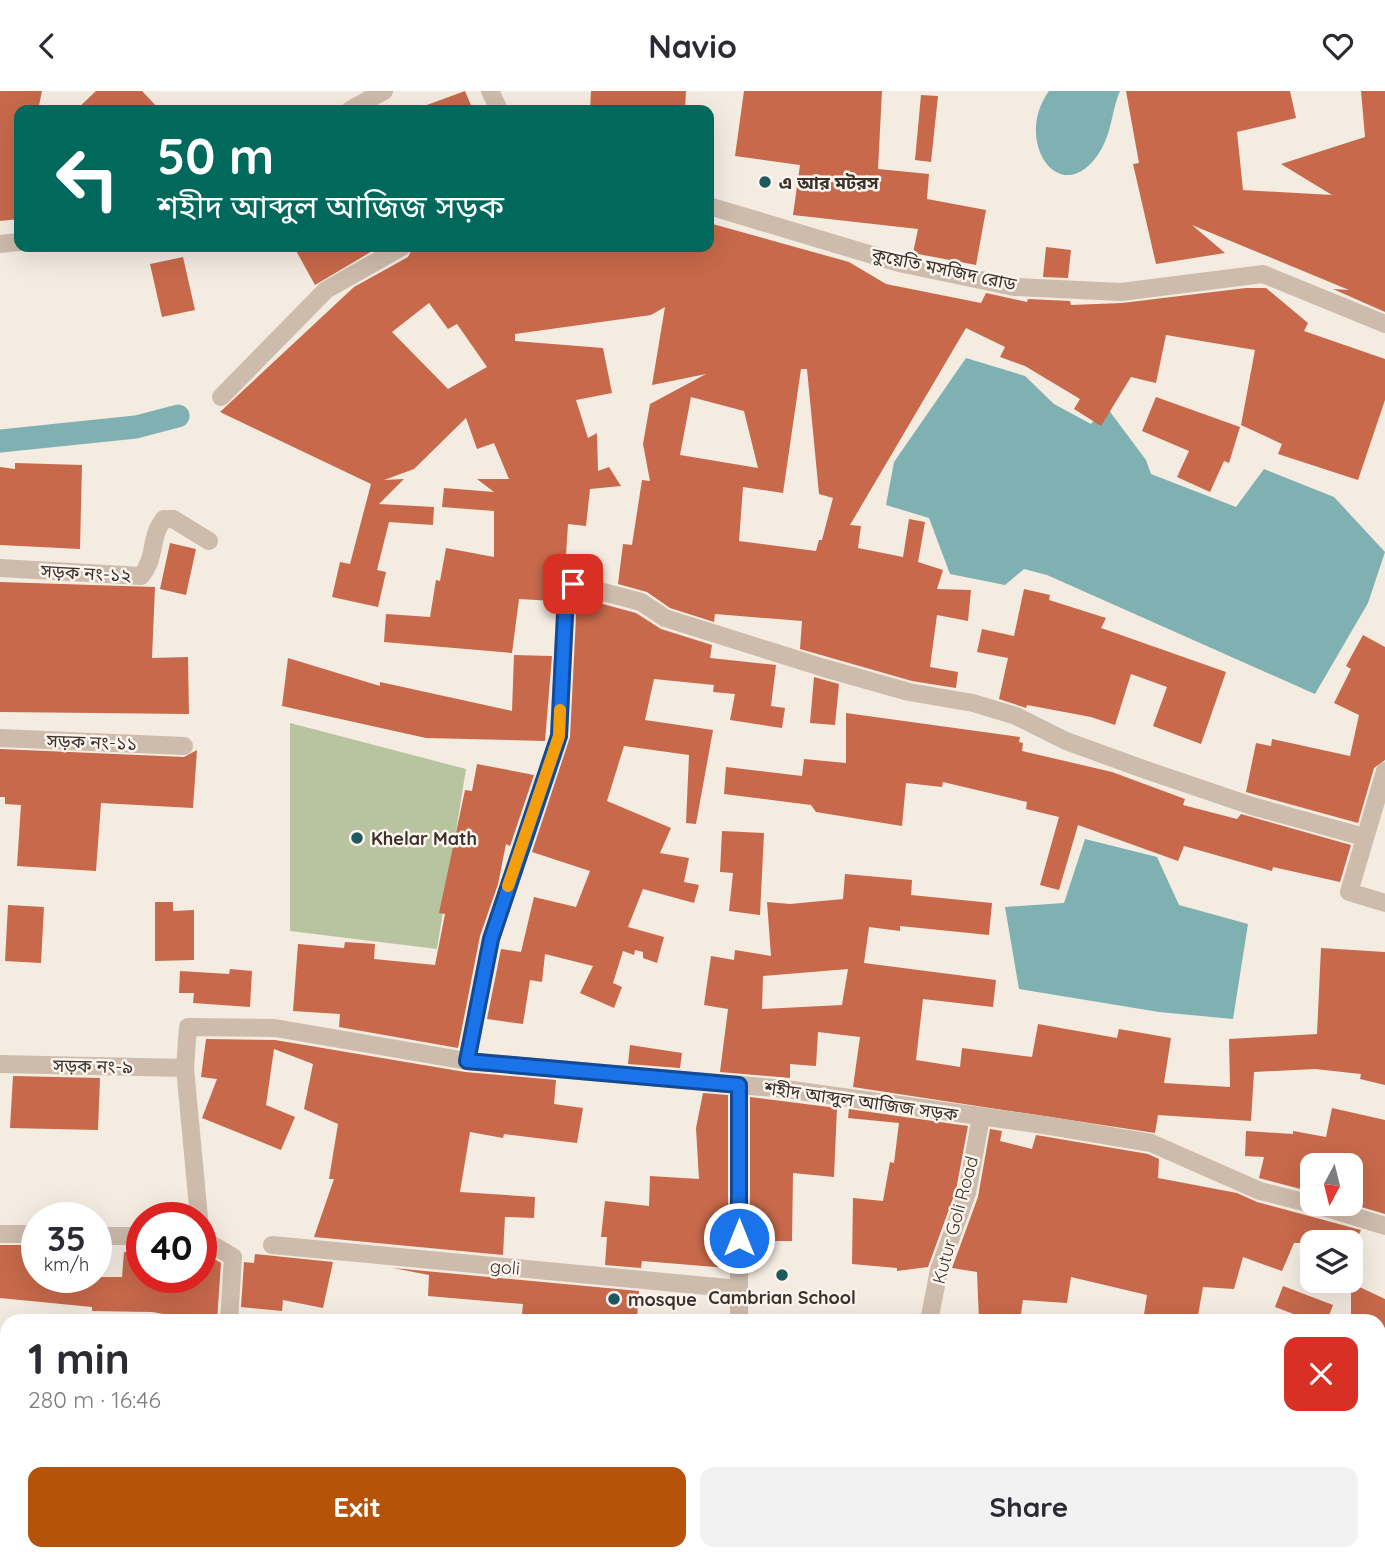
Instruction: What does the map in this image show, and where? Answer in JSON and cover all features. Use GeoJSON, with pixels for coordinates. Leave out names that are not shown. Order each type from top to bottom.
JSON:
{"type":"FeatureCollection","features":[{"type":"Feature","properties":{"kind":"street"},"geometry":{"type":"LineString","coordinates":[[359,105],[384,91]]}},
{"type":"Feature","properties":{"kind":"street","name":"কুয়েতি মসজিদ রোড"},"geometry":{"type":"LineString","coordinates":[[714,208],[899,263],[1014,286],[1129,292],[1263,274],[1385,324]]}},
{"type":"Feature","properties":{"kind":"street"},"geometry":{"type":"LineString","coordinates":[[221,397],[326,290],[393,252]]}},
{"type":"Feature","properties":{"kind":"street","name":"সড়ক নং-১২"},"geometry":{"type":"LineString","coordinates":[[0,568],[141,576],[150,565],[157,528],[164,519],[173,519],[209,541]]}},
{"type":"Feature","properties":{"kind":"street"},"geometry":{"type":"LineString","coordinates":[[467,1061],[491,939],[559,736],[566,594],[567,587],[573,584],[641,602],[665,618],[824,668],[909,692],[973,703],[1016,716],[1066,741],[1146,770],[1251,806],[1364,837]]}},
{"type":"Feature","properties":{"kind":"street","name":"সড়ক নং-১১"},"geometry":{"type":"LineString","coordinates":[[0,738],[184,746]]}},
{"type":"Feature","properties":{"kind":"street"},"geometry":{"type":"LineString","coordinates":[[1385,771],[1349,892],[1385,903]]}},
{"type":"Feature","properties":{"kind":"street","name":"শহীদ আব্দুল আজিজ সড়ক"},"geometry":{"type":"LineString","coordinates":[[186,1068],[188,1027],[275,1028],[467,1061],[739,1085],[1151,1143],[1260,1191],[1300,1201]]}},
{"type":"Feature","properties":{"kind":"street","name":"সড়ক নং-৯"},"geometry":{"type":"LineString","coordinates":[[0,1063],[186,1068]]}},
{"type":"Feature","properties":{"kind":"street"},"geometry":{"type":"LineString","coordinates":[[186,1068],[197,1202]]}},
{"type":"Feature","properties":{"kind":"street"},"geometry":{"type":"LineString","coordinates":[[739,1085],[739,1314]]}},
{"type":"Feature","properties":{"kind":"street","name":"Kutur Goli Road"},"geometry":{"type":"LineString","coordinates":[[930,1314],[939,1270],[967,1193],[981,1117]]}},
{"type":"Feature","properties":{"kind":"street","name":"শহীদ আব্দুল আজিজ সড়ক"},"geometry":{"type":"LineString","coordinates":[[1352,1216],[1385,1226]]}},
{"type":"Feature","properties":{"kind":"street"},"geometry":{"type":"LineString","coordinates":[[0,1234],[21,1234]]}},
{"type":"Feature","properties":{"kind":"street","name":"goli"},"geometry":{"type":"LineString","coordinates":[[272,1245],[739,1289]]}},
{"type":"Feature","properties":{"kind":"street"},"geometry":{"type":"LineString","coordinates":[[217,1248],[233,1257],[229,1314]]}},
{"type":"Feature","properties":{"kind":"green space"},"geometry":{"type":"Polygon","coordinates":[[[290,723],[466,769],[437,949],[290,931],[290,723]]]}},
{"type":"Feature","properties":{"kind":"water"},"geometry":{"type":"Polygon","coordinates":[[[1049,91],[1120,91],[1102,148],[1087,167],[1072,175],[1059,173],[1047,164],[1039,150],[1036,131],[1039,111],[1049,91]]]}},
{"type":"Feature","properties":{"kind":"water"},"geometry":{"type":"Polygon","coordinates":[[[966,358],[1025,376],[1054,404],[1091,424],[1105,405],[1146,460],[1151,474],[1236,507],[1264,469],[1334,497],[1385,552],[1368,603],[1315,694],[1047,575],[1024,569],[1005,585],[950,574],[929,518],[886,505],[894,462],[966,358]]]}},
{"type":"Feature","properties":{"kind":"water"},"geometry":{"type":"Polygon","coordinates":[[[1085,839],[1157,857],[1179,905],[1248,924],[1233,1019],[1159,1012],[1019,989],[1005,907],[1064,903],[1085,839]]]}},
{"type":"Feature","properties":{"kind":"building"},"geometry":{"type":"Polygon","coordinates":[[[0,91],[42,91],[39,105],[14,105],[14,220],[0,221],[0,91]]]}},
{"type":"Feature","properties":{"kind":"building"},"geometry":{"type":"Polygon","coordinates":[[[96,91],[142,91],[155,105],[81,105],[96,91]]]}},
{"type":"Feature","properties":{"kind":"building"},"geometry":{"type":"Polygon","coordinates":[[[465,91],[471,105],[427,105],[465,91]]]}},
{"type":"Feature","properties":{"kind":"building"},"geometry":{"type":"Polygon","coordinates":[[[591,91],[686,91],[685,105],[590,105],[591,91]]]}},
{"type":"Feature","properties":{"kind":"building"},"geometry":{"type":"Polygon","coordinates":[[[744,91],[882,91],[878,169],[929,174],[927,199],[986,210],[976,265],[913,253],[918,229],[793,215],[800,165],[735,156],[744,91]]]}},
{"type":"Feature","properties":{"kind":"building"},"geometry":{"type":"Polygon","coordinates":[[[1126,91],[1290,91],[1296,118],[1237,132],[1243,190],[1332,195],[1281,164],[1365,137],[1361,91],[1385,91],[1385,312],[1333,289],[1349,290],[1192,225],[1225,253],[1156,264],[1133,164],[1139,163],[1126,91]]]}},
{"type":"Feature","properties":{"kind":"building"},"geometry":{"type":"Polygon","coordinates":[[[921,95],[938,96],[931,162],[915,160],[921,95]]]}},
{"type":"Feature","properties":{"kind":"building"},"geometry":{"type":"Polygon","coordinates":[[[714,224],[849,262],[886,284],[981,303],[986,293],[1027,302],[1028,299],[1070,301],[1071,305],[1122,303],[1266,288],[1308,323],[1304,331],[1385,359],[1385,400],[1358,480],[1278,454],[1282,444],[1241,425],[1255,350],[1166,335],[1156,383],[1131,377],[1101,426],[1074,409],[1080,399],[1025,366],[1000,357],[1005,347],[966,328],[850,525],[861,526],[858,548],[903,557],[909,519],[925,522],[918,562],[943,570],[937,589],[971,590],[968,621],[937,615],[930,667],[958,672],[956,688],[912,681],[800,649],[802,621],[715,614],[714,622],[670,608],[647,592],[618,584],[623,544],[632,545],[642,480],[650,481],[643,444],[650,404],[706,374],[652,385],[665,307],[651,315],[515,334],[515,341],[603,348],[612,393],[576,400],[588,438],[597,433],[598,471],[609,467],[621,486],[590,489],[586,526],[568,524],[566,555],[571,560],[566,566],[565,575],[557,581],[554,601],[519,599],[512,653],[384,642],[386,614],[430,617],[436,580],[440,581],[446,548],[494,557],[494,511],[442,507],[444,488],[494,492],[477,479],[509,479],[494,443],[477,449],[466,418],[414,469],[384,480],[404,479],[379,504],[434,507],[433,525],[389,522],[377,570],[386,572],[378,607],[332,597],[340,562],[350,564],[371,484],[220,412],[354,287],[408,257],[410,252],[714,252],[714,224]],[[429,303],[392,332],[448,389],[487,367],[457,324],[448,329],[429,303]],[[801,369],[783,493],[743,487],[739,541],[816,551],[819,540],[822,540],[833,498],[819,494],[807,369],[801,369]],[[691,397],[680,455],[758,468],[744,411],[691,397]]]}},
{"type":"Feature","properties":{"kind":"building"},"geometry":{"type":"Polygon","coordinates":[[[1046,247],[1071,250],[1068,278],[1043,277],[1046,247]]]}},
{"type":"Feature","properties":{"kind":"building"},"geometry":{"type":"Polygon","coordinates":[[[297,252],[371,252],[315,285],[297,252]]]}},
{"type":"Feature","properties":{"kind":"building"},"geometry":{"type":"Polygon","coordinates":[[[183,257],[195,310],[162,317],[150,264],[183,257]]]}},
{"type":"Feature","properties":{"kind":"building"},"geometry":{"type":"Polygon","coordinates":[[[1156,397],[1240,427],[1229,463],[1224,461],[1210,492],[1177,477],[1189,451],[1142,431],[1156,397]]]}},
{"type":"Feature","properties":{"kind":"building"},"geometry":{"type":"Polygon","coordinates":[[[15,463],[82,465],[80,549],[0,545],[0,467],[15,469],[15,463]]]}},
{"type":"Feature","properties":{"kind":"building"},"geometry":{"type":"Polygon","coordinates":[[[170,543],[196,549],[186,595],[160,589],[170,543]]]}},
{"type":"Feature","properties":{"kind":"building"},"geometry":{"type":"Polygon","coordinates":[[[0,582],[155,587],[152,658],[188,657],[189,714],[0,712],[0,582]]]}},
{"type":"Feature","properties":{"kind":"building"},"geometry":{"type":"Polygon","coordinates":[[[1024,589],[1050,595],[1049,600],[1106,618],[1101,628],[1226,672],[1201,744],[1153,726],[1167,687],[1131,674],[1115,725],[1091,717],[1027,705],[1026,708],[999,699],[1008,658],[977,652],[982,629],[1014,636],[1024,589]]]}},
{"type":"Feature","properties":{"kind":"building"},"geometry":{"type":"Polygon","coordinates":[[[577,597],[636,613],[661,629],[712,645],[710,658],[776,665],[771,706],[785,708],[782,728],[730,720],[735,694],[713,692],[714,685],[654,679],[645,720],[713,730],[696,824],[686,823],[689,755],[624,746],[607,801],[671,828],[660,853],[689,858],[684,882],[699,885],[694,903],[643,889],[628,927],[664,937],[657,963],[643,958],[643,952],[635,950],[634,955],[623,951],[613,983],[622,987],[614,1008],[580,993],[593,966],[545,954],[542,982],[530,980],[523,1024],[487,1019],[501,949],[521,952],[534,897],[576,907],[590,871],[532,852],[570,737],[577,597]]]}},
{"type":"Feature","properties":{"kind":"building"},"geometry":{"type":"Polygon","coordinates":[[[1363,635],[1385,647],[1385,760],[1374,768],[1358,823],[1246,792],[1256,743],[1271,746],[1272,739],[1350,756],[1359,715],[1334,703],[1351,669],[1346,666],[1363,635]]]}},
{"type":"Feature","properties":{"kind":"building"},"geometry":{"type":"Polygon","coordinates":[[[514,655],[552,656],[545,741],[426,738],[282,706],[288,658],[380,686],[380,682],[512,711],[514,655]]]}},
{"type":"Feature","properties":{"kind":"building"},"geometry":{"type":"Polygon","coordinates":[[[814,677],[839,684],[835,725],[810,723],[814,677]]]}},
{"type":"Feature","properties":{"kind":"building"},"geometry":{"type":"Polygon","coordinates":[[[846,713],[1020,737],[1019,742],[1023,743],[1022,751],[1112,772],[1185,799],[1183,805],[1237,819],[1241,814],[1351,845],[1340,882],[1273,867],[1272,871],[1184,846],[1178,861],[1078,825],[1059,890],[1040,885],[1059,817],[1026,809],[1027,802],[943,782],[942,787],[906,783],[902,826],[816,812],[811,805],[724,794],[726,767],[802,776],[804,759],[846,763],[846,713]]]}},
{"type":"Feature","properties":{"kind":"building"},"geometry":{"type":"Polygon","coordinates":[[[0,749],[184,757],[197,750],[193,808],[101,803],[96,871],[17,866],[21,805],[5,804],[5,797],[0,797],[0,749]]]}},
{"type":"Feature","properties":{"kind":"building"},"geometry":{"type":"Polygon","coordinates":[[[477,764],[534,775],[510,846],[506,844],[498,884],[480,936],[458,1048],[339,1027],[340,1014],[293,1011],[298,944],[344,948],[345,942],[375,944],[374,959],[435,965],[445,914],[439,913],[465,790],[472,791],[477,764]]]}},
{"type":"Feature","properties":{"kind":"building"},"geometry":{"type":"Polygon","coordinates":[[[722,831],[764,833],[760,915],[729,911],[733,873],[720,872],[722,831]]]}},
{"type":"Feature","properties":{"kind":"building"},"geometry":{"type":"Polygon","coordinates":[[[845,874],[912,880],[911,895],[992,903],[989,935],[900,926],[900,931],[869,927],[864,963],[996,980],[993,1007],[923,999],[916,1060],[960,1067],[962,1048],[1032,1057],[1038,1024],[1117,1038],[1119,1029],[1171,1038],[1164,1083],[1230,1087],[1229,1039],[1317,1034],[1321,948],[1385,952],[1385,1085],[1360,1079],[1361,1074],[1315,1069],[1254,1072],[1251,1121],[1158,1115],[1155,1133],[853,1087],[860,1037],[818,1032],[816,1066],[790,1064],[790,1078],[720,1072],[728,1009],[704,1005],[711,956],[734,960],[735,950],[771,956],[767,902],[790,904],[843,899],[845,874]],[[848,969],[763,976],[762,1009],[842,1005],[848,969]]]}},
{"type":"Feature","properties":{"kind":"building"},"geometry":{"type":"Polygon","coordinates":[[[155,902],[173,902],[173,911],[194,910],[194,960],[155,961],[155,902]]]}},
{"type":"Feature","properties":{"kind":"building"},"geometry":{"type":"Polygon","coordinates":[[[8,905],[44,907],[41,963],[5,961],[8,905]]]}},
{"type":"Feature","properties":{"kind":"building"},"geometry":{"type":"Polygon","coordinates":[[[230,969],[252,971],[250,1007],[193,1003],[194,993],[179,993],[180,971],[229,974],[230,969]]]}},
{"type":"Feature","properties":{"kind":"building"},"geometry":{"type":"Polygon","coordinates":[[[206,1039],[275,1040],[465,1072],[556,1080],[554,1104],[583,1108],[577,1143],[504,1134],[503,1138],[470,1132],[460,1192],[535,1197],[534,1218],[505,1217],[503,1255],[314,1237],[334,1179],[329,1179],[338,1124],[304,1109],[313,1064],[274,1049],[266,1105],[295,1117],[281,1150],[202,1118],[217,1079],[201,1077],[206,1039]]]}},
{"type":"Feature","properties":{"kind":"building"},"geometry":{"type":"Polygon","coordinates":[[[630,1045],[682,1053],[680,1068],[628,1064],[630,1045]]]}},
{"type":"Feature","properties":{"kind":"building"},"geometry":{"type":"Polygon","coordinates":[[[13,1076],[100,1078],[98,1130],[10,1128],[13,1076]]]}},
{"type":"Feature","properties":{"kind":"building"},"geometry":{"type":"Polygon","coordinates":[[[703,1093],[728,1095],[728,1268],[642,1261],[641,1268],[605,1265],[607,1237],[601,1237],[605,1201],[649,1206],[650,1176],[699,1179],[696,1128],[703,1093]]]}},
{"type":"Feature","properties":{"kind":"building"},"geometry":{"type":"Polygon","coordinates":[[[750,1097],[837,1108],[834,1177],[793,1173],[792,1241],[750,1241],[750,1097]]]}},
{"type":"Feature","properties":{"kind":"building"},"geometry":{"type":"Polygon","coordinates":[[[1332,1108],[1385,1120],[1385,1214],[1363,1208],[1363,1153],[1300,1153],[1300,1189],[1259,1178],[1264,1157],[1245,1156],[1246,1131],[1293,1134],[1293,1131],[1326,1137],[1332,1108]]]}},
{"type":"Feature","properties":{"kind":"building"},"geometry":{"type":"Polygon","coordinates":[[[849,1109],[968,1126],[956,1190],[928,1267],[897,1271],[897,1268],[852,1264],[853,1198],[883,1201],[890,1162],[894,1163],[899,1123],[848,1118],[849,1109]]]}},
{"type":"Feature","properties":{"kind":"building"},"geometry":{"type":"Polygon","coordinates":[[[990,1129],[1002,1131],[1000,1141],[1032,1149],[1036,1135],[1148,1154],[1159,1159],[1158,1178],[1237,1193],[1257,1202],[1300,1214],[1300,1216],[1361,1230],[1300,1230],[1300,1243],[1294,1243],[1282,1271],[1243,1257],[1234,1289],[1203,1287],[1198,1314],[1144,1314],[1147,1295],[1071,1277],[1067,1303],[1023,1300],[1021,1314],[979,1314],[977,1272],[952,1268],[978,1197],[990,1129]]]}},
{"type":"Feature","properties":{"kind":"building"},"geometry":{"type":"Polygon","coordinates":[[[0,1245],[21,1245],[21,1293],[112,1293],[112,1277],[122,1277],[124,1252],[126,1293],[217,1293],[217,1261],[221,1263],[217,1314],[92,1311],[92,1307],[0,1298],[0,1245]]]}},
{"type":"Feature","properties":{"kind":"building"},"geometry":{"type":"Polygon","coordinates":[[[255,1254],[333,1262],[323,1308],[283,1300],[282,1311],[241,1307],[244,1262],[254,1263],[255,1254]]]}},
{"type":"Feature","properties":{"kind":"building"},"geometry":{"type":"Polygon","coordinates":[[[393,1268],[639,1291],[637,1314],[522,1314],[523,1304],[428,1296],[429,1275],[393,1268]]]}},
{"type":"Feature","properties":{"kind":"building"},"geometry":{"type":"Polygon","coordinates":[[[1283,1286],[1333,1305],[1330,1314],[1294,1314],[1275,1307],[1283,1286]]]}},
{"type":"Feature","properties":{"kind":"building"},"geometry":{"type":"Polygon","coordinates":[[[1363,1289],[1385,1299],[1385,1314],[1351,1314],[1351,1293],[1363,1293],[1363,1289]]]}},
{"type":"Feature","properties":{"kind":"waterway"},"geometry":{"type":"LineString","coordinates":[[0,441],[136,427],[178,416]]}},
{"type":"Feature","properties":{"kind":"slow traffic"},"geometry":{"type":"LineString","coordinates":[[508,886],[559,736],[560,710]]}},
{"type":"Feature","properties":{"kind":"place","name":"এ আর মটরস"},"geometry":{"type":"Point","coordinates":[765,182]}},
{"type":"Feature","properties":{"kind":"place","name":"Khelar Math"},"geometry":{"type":"Point","coordinates":[357,838]}},
{"type":"Feature","properties":{"kind":"place","name":"Cambrian School"},"geometry":{"type":"Point","coordinates":[782,1275]}},
{"type":"Feature","properties":{"kind":"place","name":"mosque"},"geometry":{"type":"Point","coordinates":[614,1299]}},
{"type":"Feature","properties":{"kind":"route"},"geometry":{"type":"LineString","coordinates":[[573,584],[567,587],[566,594],[559,736],[491,939],[467,1061],[739,1085],[739,1238]]}}]}
